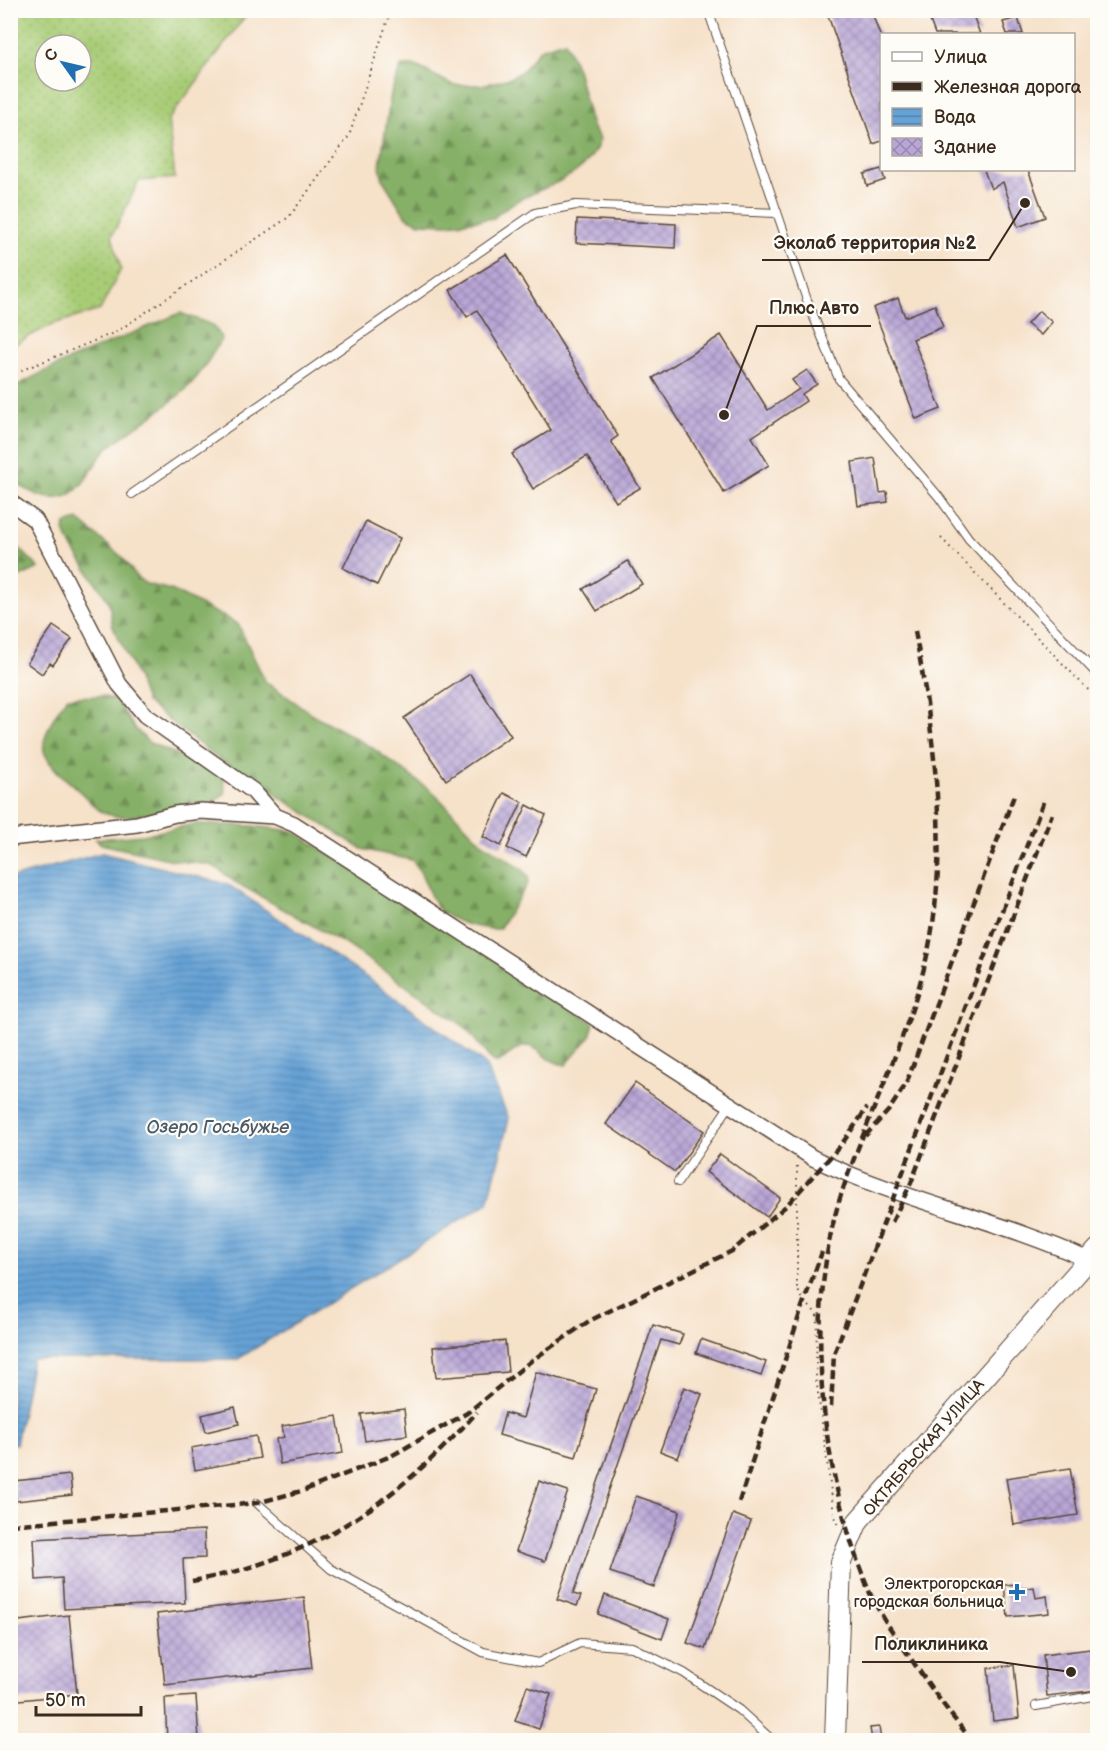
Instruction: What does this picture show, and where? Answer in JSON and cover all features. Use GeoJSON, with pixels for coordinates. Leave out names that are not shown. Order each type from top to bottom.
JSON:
{"type":"FeatureCollection","features":[{"type":"Feature","properties":{"kind":"street"},"geometry":{"type":"LineString","coordinates":[[10,502],[35,520],[118,684],[145,715],[253,791],[275,816]]}},
{"type":"Feature","properties":{"kind":"street"},"geometry":{"type":"LineString","coordinates":[[10,838],[137,824],[175,814],[201,811],[275,816],[294,824],[797,1148],[854,1178],[1093,1254]]}},
{"type":"Feature","properties":{"kind":"street","name":"ОКТЯБРЬСКАЯ УЛИЦА"},"geometry":{"type":"LineString","coordinates":[[835,1740],[842,1562],[858,1521],[1093,1254]]}},
{"type":"Feature","properties":{"kind":"lane"},"geometry":{"type":"LineString","coordinates":[[708,10],[807,300],[840,379],[939,497],[969,539],[1098,675]]}},
{"type":"Feature","properties":{"kind":"lane"},"geometry":{"type":"LineString","coordinates":[[132,494],[535,213],[576,205],[777,213]]}},
{"type":"Feature","properties":{"kind":"lane"},"geometry":{"type":"LineString","coordinates":[[678,1182],[730,1105]]}},
{"type":"Feature","properties":{"kind":"lane"},"geometry":{"type":"LineString","coordinates":[[256,1503],[331,1569],[483,1652],[538,1663],[580,1643],[632,1647],[702,1686],[739,1710],[772,1740]]}},
{"type":"Feature","properties":{"kind":"lane"},"geometry":{"type":"LineString","coordinates":[[1036,1706],[1098,1695]]}},
{"type":"Feature","properties":{"kind":"path"},"geometry":{"type":"LineString","coordinates":[[10,375],[116,332],[212,271],[289,217],[349,136],[391,10]]}},
{"type":"Feature","properties":{"kind":"path"},"geometry":{"type":"LineString","coordinates":[[941,538],[1098,700]]}},
{"type":"Feature","properties":{"kind":"path"},"geometry":{"type":"LineString","coordinates":[[797,1148],[797,1289],[804,1301],[817,1314],[816,1378],[834,1514],[840,1529]]}},
{"type":"Feature","properties":{"kind":"green space"},"geometry":{"type":"Polygon","coordinates":[[[11,10],[249,11],[168,120],[175,178],[139,181],[112,236],[121,269],[100,310],[53,324],[11,346],[11,10]]]}},
{"type":"Feature","properties":{"kind":"green space"},"geometry":{"type":"Polygon","coordinates":[[[565,41],[577,69],[592,127],[600,139],[592,155],[568,177],[507,207],[494,218],[449,224],[420,223],[406,217],[383,180],[380,166],[391,93],[401,66],[416,66],[453,85],[482,85],[511,78],[523,70],[540,49],[565,41]]]}},
{"type":"Feature","properties":{"kind":"green space"},"geometry":{"type":"Polygon","coordinates":[[[180,313],[213,325],[222,338],[191,384],[170,403],[108,448],[79,487],[67,496],[44,497],[15,481],[11,475],[11,389],[73,358],[180,313]]]}},
{"type":"Feature","properties":{"kind":"green space"},"geometry":{"type":"Polygon","coordinates":[[[78,520],[122,557],[136,576],[146,584],[171,590],[238,624],[265,681],[312,714],[371,747],[434,793],[480,841],[523,870],[528,876],[528,883],[499,929],[472,926],[446,915],[434,902],[422,874],[412,860],[362,849],[213,755],[146,702],[138,679],[112,624],[109,602],[71,546],[64,531],[65,524],[78,520]]]}},
{"type":"Feature","properties":{"kind":"green space"},"geometry":{"type":"Polygon","coordinates":[[[11,540],[39,568],[10,581],[11,540]]]}},
{"type":"Feature","properties":{"kind":"green space"},"geometry":{"type":"Polygon","coordinates":[[[102,696],[116,700],[133,726],[148,742],[219,773],[224,778],[225,793],[217,800],[134,816],[109,815],[99,810],[48,760],[44,741],[50,724],[68,697],[102,696]]]}},
{"type":"Feature","properties":{"kind":"green space"},"geometry":{"type":"Polygon","coordinates":[[[195,824],[254,826],[293,831],[594,1023],[590,1037],[566,1065],[555,1062],[529,1046],[512,1052],[499,1063],[492,1061],[465,1027],[347,945],[235,882],[217,868],[101,844],[96,839],[143,835],[195,824]]]}},
{"type":"Feature","properties":{"kind":"water","name":"Озеро Госьбужье"},"geometry":{"type":"Polygon","coordinates":[[[102,853],[227,884],[369,979],[485,1064],[509,1119],[488,1203],[238,1359],[32,1359],[16,1444],[11,1443],[11,878],[102,853]]]}},
{"type":"Feature","properties":{"kind":"building"},"geometry":{"type":"Polygon","coordinates":[[[826,10],[871,10],[880,35],[880,142],[873,144],[826,10]]]}},
{"type":"Feature","properties":{"kind":"building"},"geometry":{"type":"Polygon","coordinates":[[[926,10],[971,10],[980,33],[935,33],[926,10]]]}},
{"type":"Feature","properties":{"kind":"building"},"geometry":{"type":"Polygon","coordinates":[[[1018,18],[1023,33],[1007,33],[1003,22],[1018,18]]]}},
{"type":"Feature","properties":{"kind":"building"},"geometry":{"type":"Polygon","coordinates":[[[880,169],[885,180],[867,186],[864,174],[880,169]]]}},
{"type":"Feature","properties":{"kind":"building"},"geometry":{"type":"Polygon","coordinates":[[[984,171],[1028,171],[1045,217],[1018,227],[1003,182],[991,189],[984,171]]]}},
{"type":"Feature","properties":{"kind":"building"},"geometry":{"type":"Polygon","coordinates":[[[577,219],[676,224],[675,248],[576,243],[577,219]]]}},
{"type":"Feature","properties":{"kind":"building"},"geometry":{"type":"Polygon","coordinates":[[[507,255],[618,436],[611,441],[640,488],[616,502],[587,456],[533,489],[512,454],[551,430],[477,310],[467,317],[450,290],[507,255]]]}},
{"type":"Feature","properties":{"kind":"building"},"geometry":{"type":"Polygon","coordinates":[[[898,298],[905,317],[935,305],[943,327],[913,339],[941,409],[916,419],[873,308],[898,298]]]}},
{"type":"Feature","properties":{"kind":"building"},"geometry":{"type":"Polygon","coordinates":[[[1039,311],[1052,322],[1041,335],[1027,324],[1039,311]]]}},
{"type":"Feature","properties":{"kind":"building"},"geometry":{"type":"Polygon","coordinates":[[[721,335],[768,410],[799,389],[792,380],[807,370],[817,384],[802,394],[806,401],[752,437],[769,465],[724,493],[653,378],[721,335]]]}},
{"type":"Feature","properties":{"kind":"building"},"geometry":{"type":"Polygon","coordinates":[[[875,458],[880,493],[887,492],[888,502],[858,506],[852,462],[875,458]]]}},
{"type":"Feature","properties":{"kind":"building"},"geometry":{"type":"Polygon","coordinates":[[[366,521],[400,538],[377,585],[343,568],[366,521]]]}},
{"type":"Feature","properties":{"kind":"building"},"geometry":{"type":"Polygon","coordinates":[[[628,561],[642,584],[597,611],[583,589],[628,561]]]}},
{"type":"Feature","properties":{"kind":"building"},"geometry":{"type":"Polygon","coordinates":[[[53,626],[72,639],[53,665],[50,663],[42,674],[27,663],[53,626]]]}},
{"type":"Feature","properties":{"kind":"building"},"geometry":{"type":"Polygon","coordinates":[[[470,674],[511,736],[446,780],[404,718],[470,674]]]}},
{"type":"Feature","properties":{"kind":"building"},"geometry":{"type":"Polygon","coordinates":[[[504,793],[522,802],[501,846],[483,837],[504,793]]]}},
{"type":"Feature","properties":{"kind":"building"},"geometry":{"type":"Polygon","coordinates":[[[527,805],[546,815],[526,857],[507,848],[527,805]]]}},
{"type":"Feature","properties":{"kind":"building"},"geometry":{"type":"Polygon","coordinates":[[[635,1083],[704,1131],[675,1172],[606,1124],[635,1083]]]}},
{"type":"Feature","properties":{"kind":"building"},"geometry":{"type":"Polygon","coordinates":[[[720,1154],[780,1198],[767,1217],[706,1172],[720,1154]]]}},
{"type":"Feature","properties":{"kind":"building"},"geometry":{"type":"Polygon","coordinates":[[[653,1325],[683,1334],[679,1345],[661,1340],[573,1594],[581,1596],[577,1606],[557,1599],[653,1325]]]}},
{"type":"Feature","properties":{"kind":"building"},"geometry":{"type":"Polygon","coordinates":[[[701,1339],[766,1362],[761,1376],[696,1353],[701,1339]]]}},
{"type":"Feature","properties":{"kind":"building"},"geometry":{"type":"Polygon","coordinates":[[[505,1341],[508,1372],[436,1378],[433,1347],[505,1341]]]}},
{"type":"Feature","properties":{"kind":"building"},"geometry":{"type":"Polygon","coordinates":[[[536,1372],[596,1389],[576,1457],[499,1435],[505,1413],[523,1418],[536,1372]]]}},
{"type":"Feature","properties":{"kind":"building"},"geometry":{"type":"Polygon","coordinates":[[[684,1387],[702,1394],[678,1458],[660,1451],[684,1387]]]}},
{"type":"Feature","properties":{"kind":"building"},"geometry":{"type":"Polygon","coordinates":[[[235,1407],[239,1424],[206,1432],[202,1415],[235,1407]]]}},
{"type":"Feature","properties":{"kind":"building"},"geometry":{"type":"Polygon","coordinates":[[[404,1409],[407,1435],[365,1441],[361,1414],[404,1409]]]}},
{"type":"Feature","properties":{"kind":"building"},"geometry":{"type":"Polygon","coordinates":[[[337,1416],[343,1453],[280,1464],[276,1439],[284,1437],[282,1426],[337,1416]]]}},
{"type":"Feature","properties":{"kind":"building"},"geometry":{"type":"Polygon","coordinates":[[[256,1436],[260,1458],[195,1470],[191,1448],[256,1436]]]}},
{"type":"Feature","properties":{"kind":"building"},"geometry":{"type":"Polygon","coordinates":[[[1070,1468],[1078,1515],[1014,1525],[1006,1478],[1070,1468]]]}},
{"type":"Feature","properties":{"kind":"building"},"geometry":{"type":"Polygon","coordinates":[[[70,1475],[72,1495],[16,1501],[14,1481],[70,1475]]]}},
{"type":"Feature","properties":{"kind":"building"},"geometry":{"type":"Polygon","coordinates":[[[539,1481],[568,1491],[545,1561],[516,1551],[539,1481]]]}},
{"type":"Feature","properties":{"kind":"building"},"geometry":{"type":"Polygon","coordinates":[[[636,1496],[680,1511],[654,1587],[610,1572],[636,1496]]]}},
{"type":"Feature","properties":{"kind":"building"},"geometry":{"type":"Polygon","coordinates":[[[733,1514],[751,1521],[705,1649],[687,1643],[733,1514]]]}},
{"type":"Feature","properties":{"kind":"building"},"geometry":{"type":"Polygon","coordinates":[[[204,1530],[205,1558],[183,1559],[185,1603],[64,1609],[62,1578],[36,1580],[34,1539],[204,1530]]]}},
{"type":"Feature","properties":{"kind":"building"},"geometry":{"type":"Polygon","coordinates":[[[1016,1584],[1016,1589],[1034,1587],[1036,1598],[1047,1596],[1049,1613],[1008,1617],[1004,1585],[1016,1584]]]}},
{"type":"Feature","properties":{"kind":"building"},"geometry":{"type":"Polygon","coordinates":[[[605,1595],[669,1619],[662,1639],[598,1614],[605,1595]]]}},
{"type":"Feature","properties":{"kind":"building"},"geometry":{"type":"Polygon","coordinates":[[[304,1597],[312,1668],[165,1685],[157,1614],[304,1597]]]}},
{"type":"Feature","properties":{"kind":"building"},"geometry":{"type":"Polygon","coordinates":[[[69,1615],[77,1694],[10,1701],[10,1622],[69,1615]]]}},
{"type":"Feature","properties":{"kind":"building"},"geometry":{"type":"Polygon","coordinates":[[[1098,1648],[1098,1690],[1047,1696],[1043,1655],[1098,1648]]]}},
{"type":"Feature","properties":{"kind":"building"},"geometry":{"type":"Polygon","coordinates":[[[1014,1665],[1019,1718],[993,1721],[988,1668],[1014,1665]]]}},
{"type":"Feature","properties":{"kind":"building"},"geometry":{"type":"Polygon","coordinates":[[[527,1686],[551,1694],[539,1729],[515,1721],[527,1686]]]}},
{"type":"Feature","properties":{"kind":"building"},"geometry":{"type":"Polygon","coordinates":[[[196,1696],[199,1740],[167,1740],[165,1698],[196,1696]]]}},
{"type":"Feature","properties":{"kind":"building"},"geometry":{"type":"Polygon","coordinates":[[[879,1727],[881,1740],[872,1740],[870,1728],[879,1727]]]}},
{"type":"Feature","properties":{"kind":"railway"},"geometry":{"type":"LineString","coordinates":[[915,631],[936,776],[938,850],[933,923],[918,991],[843,1189],[830,1236],[823,1286],[820,1338],[822,1391],[828,1444],[838,1496],[852,1545],[869,1591],[882,1616],[917,1667],[947,1710],[972,1740]]}},
{"type":"Feature","properties":{"kind":"railway"},"geometry":{"type":"LineString","coordinates":[[865,1136],[889,1110],[906,1084],[1015,793]]}},
{"type":"Feature","properties":{"kind":"railway"},"geometry":{"type":"LineString","coordinates":[[831,1407],[834,1354],[1044,800]]}},
{"type":"Feature","properties":{"kind":"railway"},"geometry":{"type":"LineString","coordinates":[[892,1222],[911,1183],[1052,814]]}},
{"type":"Feature","properties":{"kind":"railway"},"geometry":{"type":"LineString","coordinates":[[10,1525],[257,1503],[305,1490],[391,1456],[467,1413],[531,1361],[589,1321],[732,1251],[786,1206],[841,1145],[867,1108]]}},
{"type":"Feature","properties":{"kind":"railway"},"geometry":{"type":"LineString","coordinates":[[739,1502],[822,1252]]}},
{"type":"Feature","properties":{"kind":"railway"},"geometry":{"type":"LineString","coordinates":[[192,1581],[236,1571],[276,1558],[314,1542],[350,1522],[384,1499],[416,1473],[477,1412]]}},
{"type":"Feature","properties":{"kind":"place","name":"Эколаб территория №2"},"geometry":{"type":"Point","coordinates":[1025,203]}},
{"type":"Feature","properties":{"kind":"place","name":"Плюс Авто"},"geometry":{"type":"Point","coordinates":[724,415]}},
{"type":"Feature","properties":{"kind":"place","name":"Электрогорская городская больница"},"geometry":{"type":"Point","coordinates":[1017,1592]}},
{"type":"Feature","properties":{"kind":"place","name":"Поликлиника"},"geometry":{"type":"Point","coordinates":[1071,1672]}}]}
